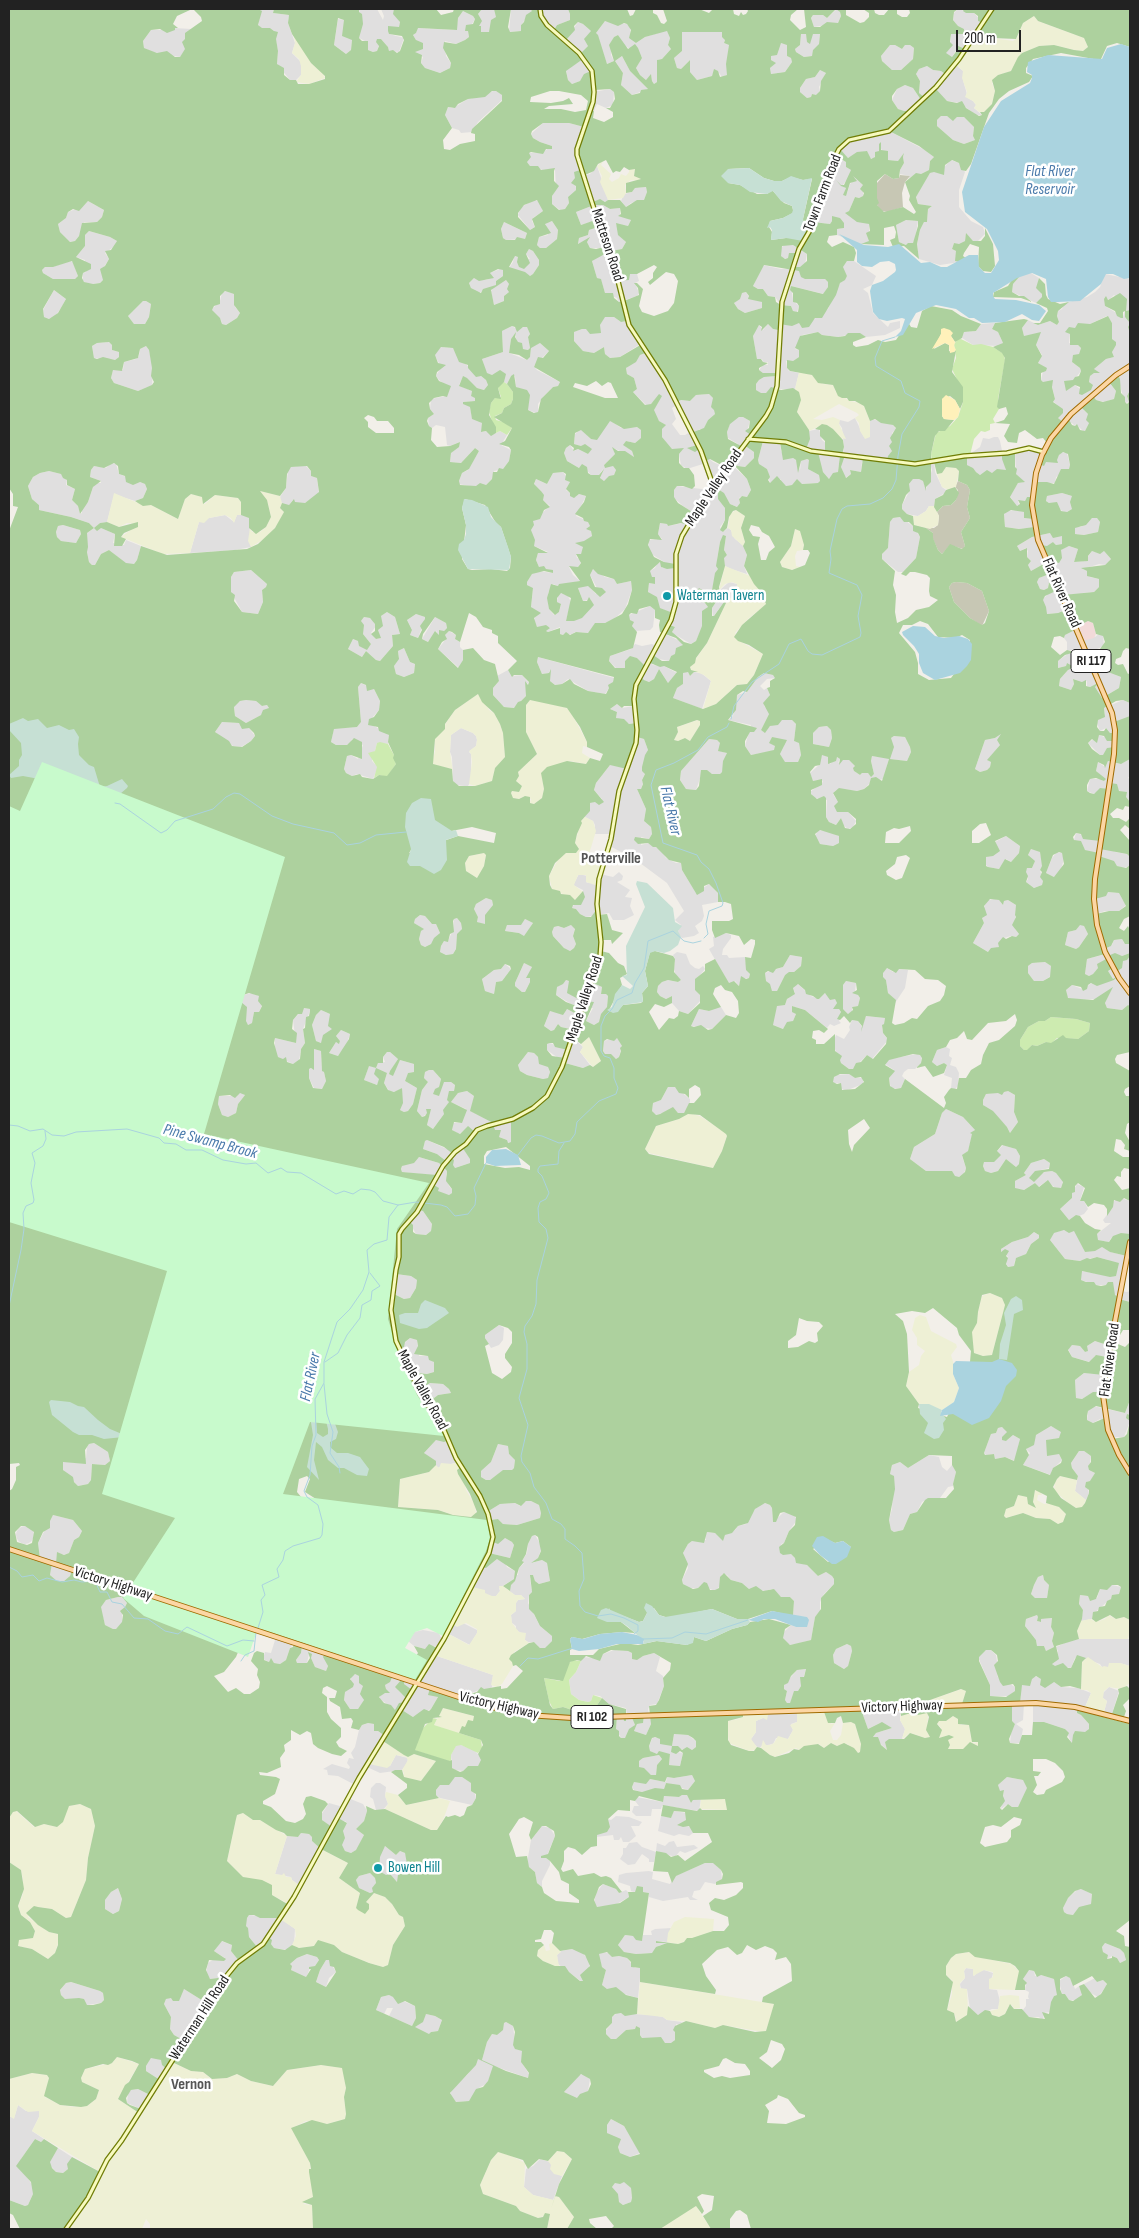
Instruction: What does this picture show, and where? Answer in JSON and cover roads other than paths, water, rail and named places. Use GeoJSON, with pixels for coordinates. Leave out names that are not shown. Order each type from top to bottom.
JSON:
{"type":"FeatureCollection","features":[{"type":"Feature","properties":{"kind":"main road","name":"Flat River Road"},"geometry":{"type":"LineString","coordinates":[[1130,366],[1116,375],[1065,420],[1044,452],[1036,474],[1032,494],[1033,519],[1036,532],[1104,691],[1114,722],[1114,754],[1095,878],[1094,899],[1097,925],[1104,950],[1130,993]]}},
{"type":"Feature","properties":{"kind":"main road","name":"Flat River Road"},"geometry":{"type":"LineString","coordinates":[[1130,1242],[1105,1374],[1103,1396],[1108,1430],[1121,1459],[1130,1473]]}},
{"type":"Feature","properties":{"kind":"main road","name":"Victory Highway"},"geometry":{"type":"LineString","coordinates":[[9,1549],[417,1684],[497,1709],[546,1717],[1036,1703],[1075,1708],[1130,1721]]}},
{"type":"Feature","properties":{"kind":"street","name":"Matteson Road"},"geometry":{"type":"LineString","coordinates":[[540,9],[541,16],[548,25],[579,53],[592,71],[593,102],[577,149],[577,155],[596,215],[610,250],[629,325],[665,380],[701,451],[714,485]]}},
{"type":"Feature","properties":{"kind":"street","name":"Town Farm Road"},"geometry":{"type":"LineString","coordinates":[[748,439],[768,414],[775,395],[782,302],[799,249],[809,232],[836,154],[849,140],[889,131],[940,83],[965,51],[992,9]]}},
{"type":"Feature","properties":{"kind":"street","name":"Maple Valley Road"},"geometry":{"type":"LineString","coordinates":[[417,1684],[470,1592],[489,1553],[493,1536],[490,1520],[480,1496],[456,1458],[446,1435],[420,1392],[398,1346],[392,1310],[396,1270],[400,1257],[399,1234],[418,1210],[443,1166],[455,1152],[466,1144],[477,1130],[513,1119],[533,1108],[549,1092],[562,1067],[600,956],[601,942],[597,904],[599,879],[611,839],[619,791],[636,743],[637,730],[634,699],[636,686],[674,611],[676,597],[675,560],[678,546],[690,521],[748,439],[786,442],[812,451],[915,464],[964,456],[1007,453],[1029,448],[1044,452]]}},
{"type":"Feature","properties":{"kind":"street","name":"Waterman Hill Road"},"geometry":{"type":"LineString","coordinates":[[66,2229],[88,2198],[107,2160],[122,2140],[226,1977],[238,1962],[261,1946],[281,1919],[303,1883],[360,1778],[417,1684]]}},
{"type":"Feature","properties":{"kind":"water","name":"Flat River Reservoir"},"geometry":{"type":"Polygon","coordinates":[[[1121,44],[1130,47],[1130,278],[1124,279],[1113,274],[1106,274],[1101,284],[1080,301],[1051,302],[1048,297],[1046,279],[1032,273],[1017,278],[993,293],[993,296],[995,299],[1016,300],[1039,305],[1046,311],[1039,321],[1032,320],[1022,314],[1005,322],[982,323],[974,318],[969,318],[956,309],[936,305],[916,313],[903,335],[895,337],[901,331],[905,319],[887,321],[879,319],[873,312],[870,291],[872,285],[883,281],[895,272],[895,264],[889,261],[880,262],[872,267],[862,266],[857,262],[857,250],[839,234],[864,245],[888,247],[899,244],[921,263],[930,262],[941,267],[947,267],[969,255],[978,255],[979,267],[985,273],[991,273],[999,260],[998,251],[987,229],[965,212],[962,192],[984,127],[1001,101],[1030,83],[1032,75],[1027,72],[1028,62],[1048,55],[1102,59],[1107,48],[1121,44]]]}},
{"type":"Feature","properties":{"kind":"water"},"geometry":{"type":"Polygon","coordinates":[[[913,626],[925,627],[935,636],[944,638],[959,636],[968,639],[972,644],[971,660],[960,673],[935,680],[923,673],[919,663],[919,654],[902,632],[913,626]]]}},
{"type":"Feature","properties":{"kind":"water"},"geometry":{"type":"Polygon","coordinates":[[[506,1149],[518,1155],[521,1165],[495,1166],[486,1163],[486,1157],[492,1150],[506,1149]]]}},
{"type":"Feature","properties":{"kind":"water"},"geometry":{"type":"Polygon","coordinates":[[[999,1359],[1012,1363],[1017,1370],[1016,1376],[1006,1386],[1001,1401],[989,1418],[972,1425],[953,1414],[940,1416],[942,1410],[954,1402],[959,1388],[953,1374],[953,1364],[956,1361],[992,1362],[999,1359]]]}},
{"type":"Feature","properties":{"kind":"water"},"geometry":{"type":"Polygon","coordinates":[[[823,1536],[835,1543],[843,1541],[851,1547],[847,1557],[836,1564],[832,1564],[820,1555],[812,1546],[817,1537],[823,1536]]]}},
{"type":"Feature","properties":{"kind":"water"},"geometry":{"type":"Polygon","coordinates":[[[772,1611],[807,1617],[809,1620],[807,1627],[796,1627],[775,1619],[764,1619],[758,1622],[748,1620],[772,1611]]]}},
{"type":"Feature","properties":{"kind":"water"},"geometry":{"type":"Polygon","coordinates":[[[622,1632],[637,1635],[644,1639],[643,1644],[617,1644],[599,1649],[579,1651],[572,1649],[570,1639],[572,1637],[583,1639],[600,1634],[622,1632]]]}},
{"type":"Feature","properties":{"kind":"waterway","name":"Flat River"},"geometry":{"type":"LineString","coordinates":[[731,719],[734,706],[752,682],[779,664],[789,644],[801,639],[808,651],[812,654],[822,655],[860,637],[858,616],[862,595],[857,585],[829,573],[830,551],[837,519],[842,509],[847,506],[870,504],[883,498],[892,489],[896,480],[902,434],[919,407],[920,401],[905,393],[901,381],[876,366],[875,358],[882,341],[895,337]]}},
{"type":"Feature","properties":{"kind":"waterway","name":"Flat River"},"geometry":{"type":"LineString","coordinates":[[704,938],[708,934],[706,924],[709,911],[722,906],[723,903],[709,869],[701,862],[697,855],[663,843],[651,785],[656,770],[698,750],[708,737],[727,727],[729,723]]}},
{"type":"Feature","properties":{"kind":"waterway"},"geometry":{"type":"LineString","coordinates":[[115,803],[120,804],[161,833],[167,830],[175,821],[213,809],[226,797],[234,793],[240,794],[272,816],[293,824],[334,833],[347,845],[360,843],[376,835],[406,832]]}},
{"type":"Feature","properties":{"kind":"waterway","name":"Flat River"},"geometry":{"type":"LineString","coordinates":[[518,1155],[531,1138],[536,1135],[559,1143],[570,1141],[575,1134],[577,1122],[599,1101],[616,1094],[618,1088],[614,1078],[614,1068],[610,1058],[604,1056],[601,1051],[601,1026],[605,1016],[617,1000],[632,993],[635,983],[644,968],[648,941],[673,931],[684,941],[693,943],[701,941]]}},
{"type":"Feature","properties":{"kind":"waterway","name":"Pine Swamp Brook"},"geometry":{"type":"LineString","coordinates":[[9,1125],[18,1126],[30,1131],[43,1129],[52,1135],[64,1136],[76,1132],[127,1129],[159,1138],[164,1143],[176,1144],[186,1150],[202,1150],[223,1160],[246,1164],[256,1163],[268,1173],[281,1168],[287,1172],[301,1173],[336,1194],[344,1191],[353,1194],[361,1189],[370,1190],[375,1192],[383,1201],[398,1205]]}},
{"type":"Feature","properties":{"kind":"waterway"},"geometry":{"type":"LineString","coordinates":[[9,1306],[21,1250],[24,1229],[23,1213],[26,1206],[33,1203],[34,1200],[31,1183],[35,1163],[32,1153],[43,1146],[46,1139],[45,1131]]}},
{"type":"Feature","properties":{"kind":"waterway"},"geometry":{"type":"LineString","coordinates":[[564,1143],[559,1151],[558,1164],[540,1166],[538,1169],[549,1193],[546,1199],[540,1202],[538,1208],[539,1222],[546,1229],[548,1238],[537,1280],[536,1304],[524,1332],[527,1344],[527,1369],[519,1398],[528,1425],[521,1456],[522,1462],[530,1473],[534,1487],[546,1503],[552,1519],[561,1524],[565,1529],[565,1539],[582,1553],[584,1579],[579,1591],[580,1606],[585,1612],[598,1616],[611,1614],[638,1625],[638,1631],[634,1634]]}},
{"type":"Feature","properties":{"kind":"waterway","name":"Flat River"},"geometry":{"type":"LineString","coordinates":[[258,1628],[263,1612],[261,1600],[265,1595],[262,1585],[279,1577],[277,1569],[283,1560],[285,1551],[293,1546],[320,1538],[322,1535],[323,1524],[318,1505],[307,1497],[304,1491],[310,1475],[312,1446],[316,1435],[315,1399],[324,1383],[324,1362],[337,1322],[350,1309],[363,1290],[369,1272],[367,1250],[374,1244],[387,1240],[389,1217],[398,1205],[416,1202],[441,1205],[447,1207],[455,1216],[468,1214],[475,1205],[476,1196],[474,1188],[486,1163]]}},
{"type":"Feature","properties":{"kind":"waterway"},"geometry":{"type":"LineString","coordinates":[[325,1362],[338,1353],[347,1335],[360,1318],[362,1305],[371,1300],[372,1291],[380,1286],[370,1273]]}},
{"type":"Feature","properties":{"kind":"waterway"},"geometry":{"type":"LineString","coordinates":[[324,1384],[327,1414],[333,1432],[330,1453],[339,1467],[340,1473]]}},
{"type":"Feature","properties":{"kind":"waterway"},"geometry":{"type":"LineString","coordinates":[[9,1567],[17,1571],[22,1577],[33,1575],[39,1581],[47,1578],[62,1582],[74,1580],[82,1582],[95,1581],[100,1592],[107,1592],[112,1602],[122,1604],[134,1618],[148,1619],[165,1631],[178,1634],[187,1627],[227,1646],[243,1640],[254,1641]]}},
{"type":"Feature","properties":{"kind":"waterway"},"geometry":{"type":"LineString","coordinates":[[643,1639],[672,1638],[685,1632],[706,1634],[748,1620]]}},
{"type":"Feature","properties":{"kind":"waterway","name":"Flat River"},"geometry":{"type":"LineString","coordinates":[[241,1661],[245,1655],[254,1651],[256,1632]]}},
{"type":"Feature","properties":{"kind":"waterway"},"geometry":{"type":"LineString","coordinates":[[520,1666],[528,1658],[538,1659],[573,1648]]}},
{"type":"Feature","properties":{"kind":"place","name":"Waterman Tavern"},"geometry":{"type":"Point","coordinates":[667,596]}},
{"type":"Feature","properties":{"kind":"place","name":"Bowen Hill"},"geometry":{"type":"Point","coordinates":[378,1868]}},
{"type":"Feature","properties":{"kind":"district","name":"Potterville"},"geometry":{"type":"Point","coordinates":[611,859]}},
{"type":"Feature","properties":{"kind":"district","name":"Vernon"},"geometry":{"type":"Point","coordinates":[191,2085]}}]}
